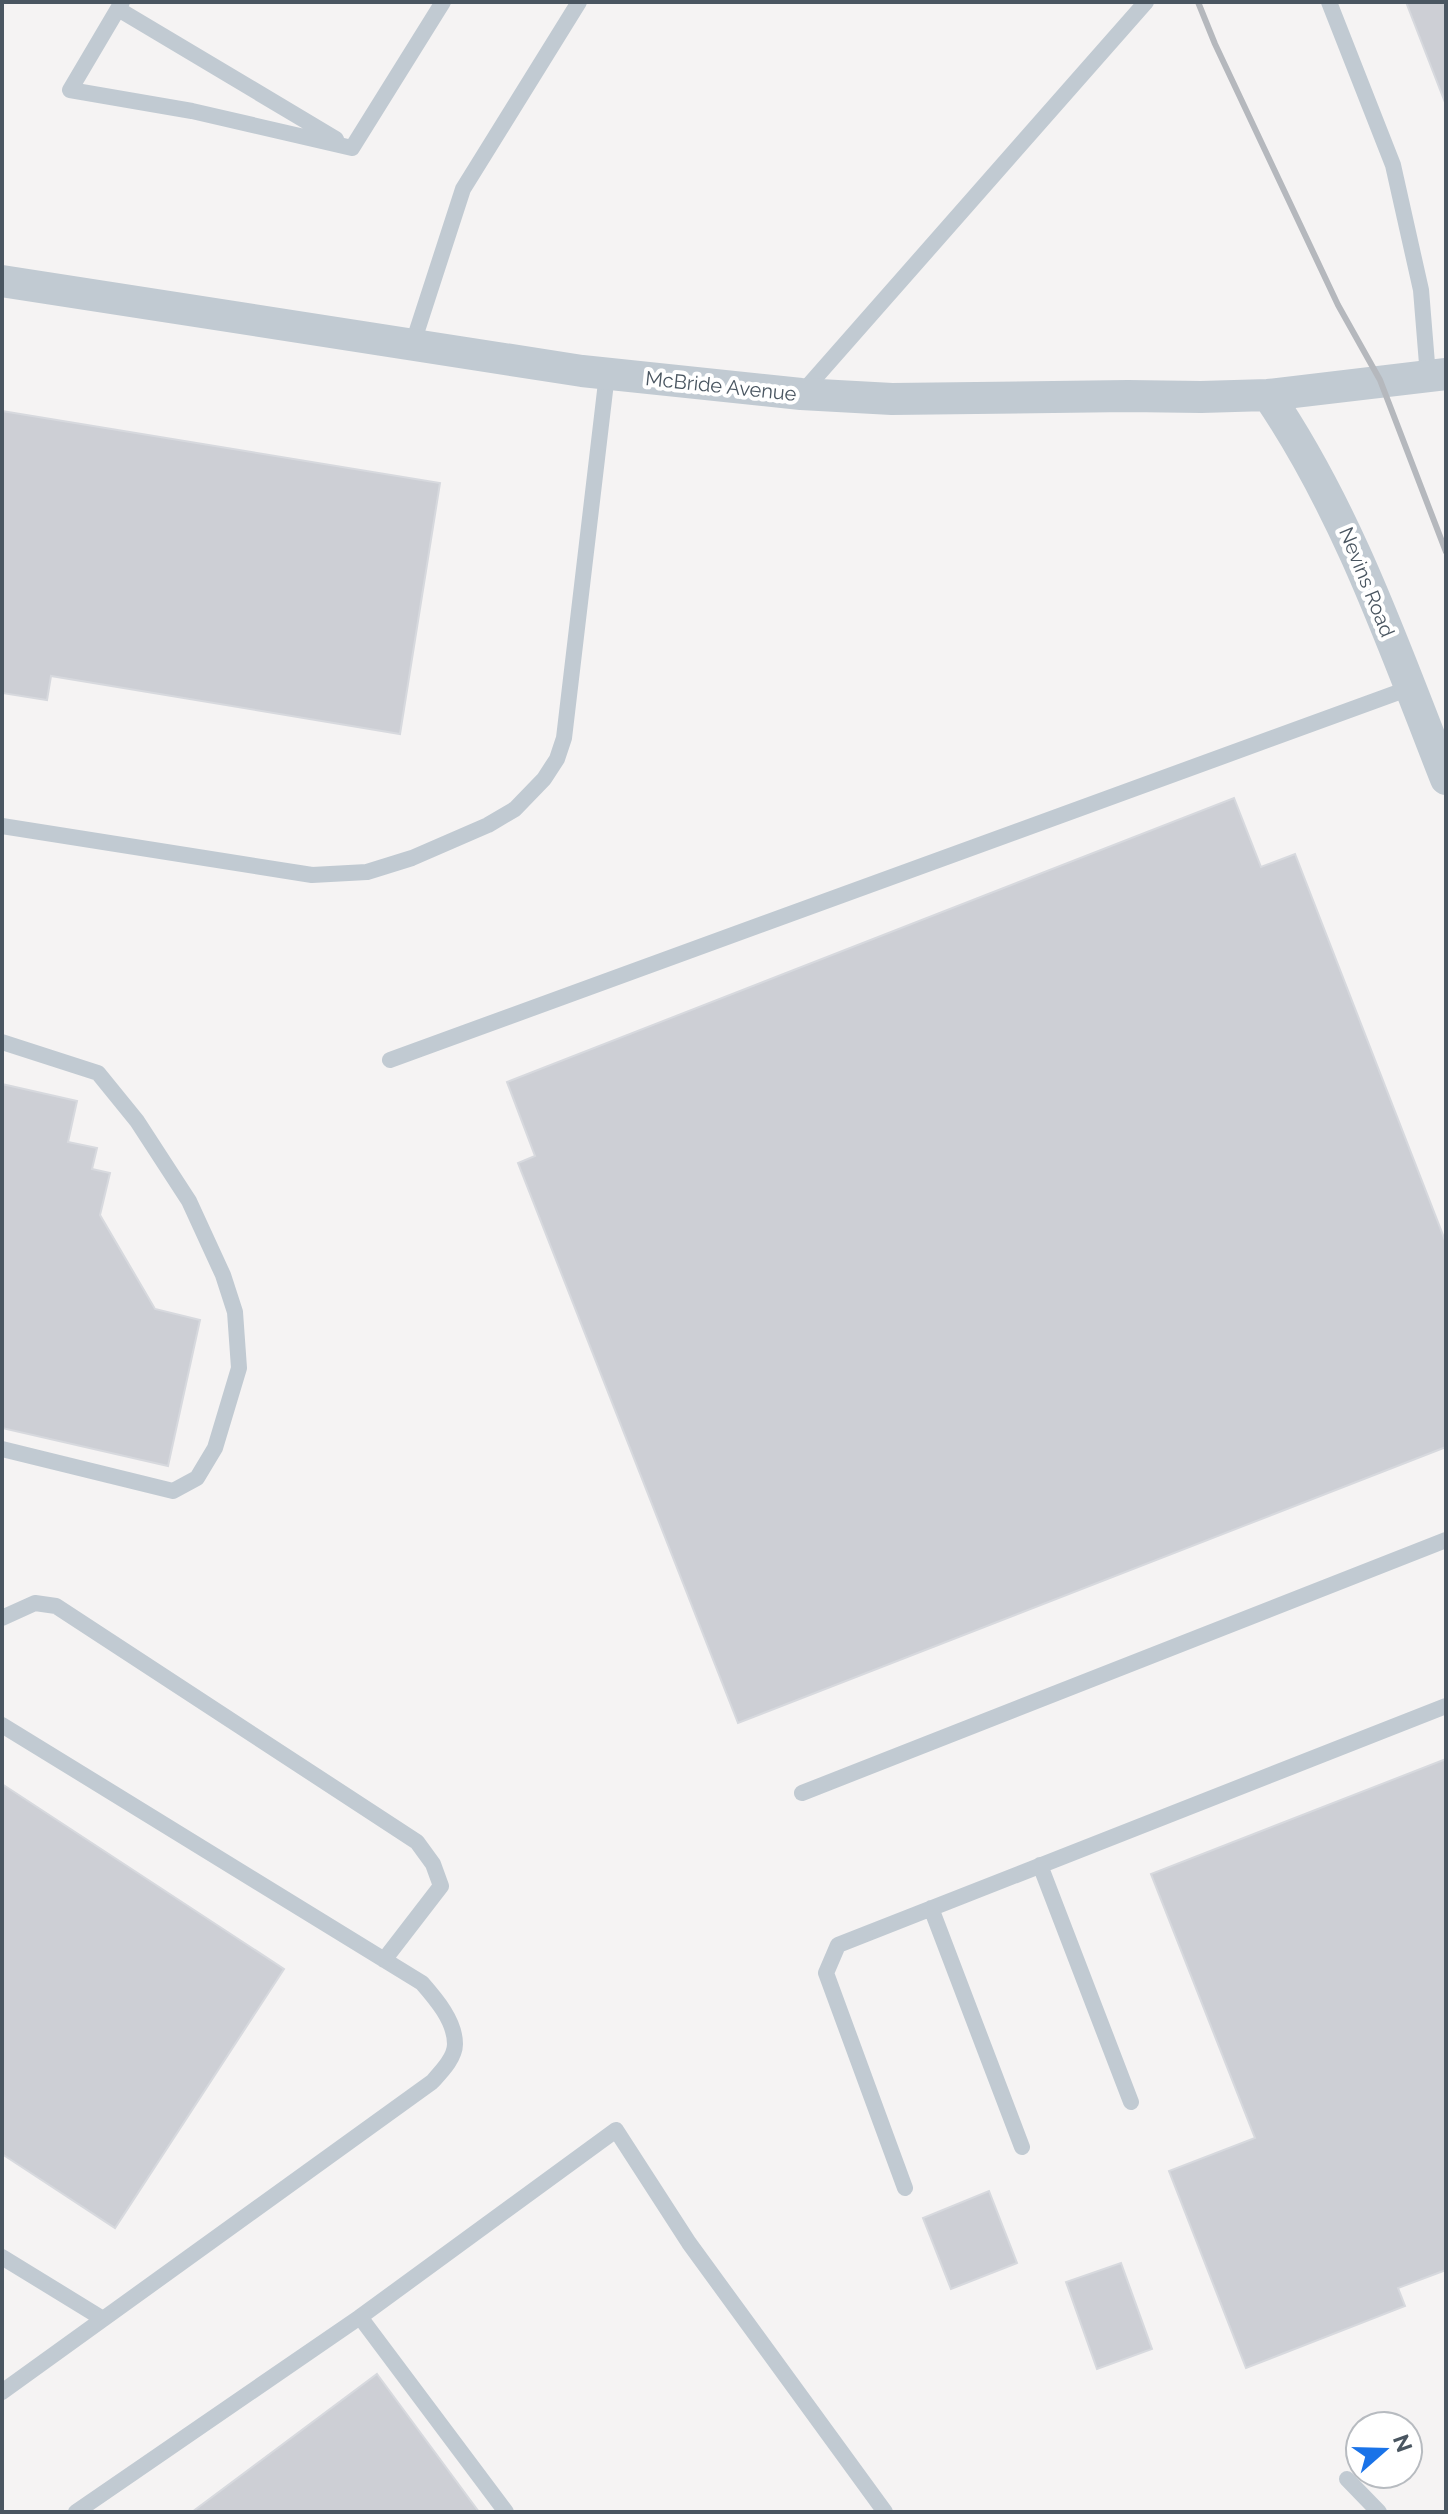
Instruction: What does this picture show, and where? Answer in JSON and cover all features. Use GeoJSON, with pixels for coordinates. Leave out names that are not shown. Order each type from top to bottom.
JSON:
{"type":"FeatureCollection","features":[{"type":"Feature","properties":{"kind":"street","name":"McBride Avenue"},"geometry":{"type":"LineString","coordinates":[[2,281],[607,374],[801,394],[979,399],[1268,395],[1437,375]]}},
{"type":"Feature","properties":{"kind":"street","name":"Nevins Road"},"geometry":{"type":"LineString","coordinates":[[1268,395],[1334,505],[1446,779]]}},
{"type":"Feature","properties":{"kind":"lane"},"geometry":{"type":"LineString","coordinates":[[352,148],[443,2]]}},
{"type":"Feature","properties":{"kind":"lane"},"geometry":{"type":"LineString","coordinates":[[412,346],[463,189],[579,2]]}},
{"type":"Feature","properties":{"kind":"lane"},"geometry":{"type":"LineString","coordinates":[[801,394],[1146,2]]}},
{"type":"Feature","properties":{"kind":"lane"},"geometry":{"type":"LineString","coordinates":[[1329,2],[1393,165],[1437,375]]}},
{"type":"Feature","properties":{"kind":"lane"},"geometry":{"type":"LineString","coordinates":[[120,5],[352,148],[192,111],[70,90],[120,5]]}},
{"type":"Feature","properties":{"kind":"lane"},"geometry":{"type":"LineString","coordinates":[[2,826],[312,875],[367,872],[412,858],[488,825],[515,809],[544,779],[557,759],[564,738],[607,374]]}},
{"type":"Feature","properties":{"kind":"lane"},"geometry":{"type":"LineString","coordinates":[[390,1060],[1410,688]]}},
{"type":"Feature","properties":{"kind":"lane"},"geometry":{"type":"LineString","coordinates":[[2,1042],[98,1073],[137,1121],[189,1201],[223,1275],[235,1312],[239,1368],[215,1448],[197,1478],[173,1491],[2,1449]]}},
{"type":"Feature","properties":{"kind":"lane"},"geometry":{"type":"LineString","coordinates":[[802,1793],[1446,1540]]}},
{"type":"Feature","properties":{"kind":"lane"},"geometry":{"type":"LineString","coordinates":[[2,1618],[35,1603],[56,1606],[417,1842],[433,1864],[441,1886],[384,1960]]}},
{"type":"Feature","properties":{"kind":"lane"},"geometry":{"type":"LineString","coordinates":[[905,2188],[826,1973],[838,1945],[1446,1706]]}},
{"type":"Feature","properties":{"kind":"lane"},"geometry":{"type":"LineString","coordinates":[[2,1725],[422,1983],[443,2007],[455,2045],[448,2063],[432,2082],[2,2392]]}},
{"type":"Feature","properties":{"kind":"lane"},"geometry":{"type":"LineString","coordinates":[[1040,1865],[1131,2102]]}},
{"type":"Feature","properties":{"kind":"lane"},"geometry":{"type":"LineString","coordinates":[[931,1908],[1022,2147]]}},
{"type":"Feature","properties":{"kind":"lane"},"geometry":{"type":"LineString","coordinates":[[76,2512],[360,2317],[616,2130],[689,2243],[885,2512]]}},
{"type":"Feature","properties":{"kind":"lane"},"geometry":{"type":"LineString","coordinates":[[2,2257],[103,2319]]}},
{"type":"Feature","properties":{"kind":"lane"},"geometry":{"type":"LineString","coordinates":[[360,2317],[506,2512]]}},
{"type":"Feature","properties":{"kind":"lane"},"geometry":{"type":"LineString","coordinates":[[1358,2490],[1379,2512]]}},
{"type":"Feature","properties":{"kind":"building"},"geometry":{"type":"Polygon","coordinates":[[[1406,2],[1446,2],[1446,105],[1406,2]]]}},
{"type":"Feature","properties":{"kind":"building"},"geometry":{"type":"Polygon","coordinates":[[[2,411],[440,483],[400,734],[51,676],[47,700],[2,693],[2,411]]]}},
{"type":"Feature","properties":{"kind":"building"},"geometry":{"type":"Polygon","coordinates":[[[1234,798],[1261,867],[1295,854],[1446,1243],[1446,1447],[738,1723],[518,1163],[535,1156],[507,1082],[1234,798]]]}},
{"type":"Feature","properties":{"kind":"building"},"geometry":{"type":"Polygon","coordinates":[[[2,1084],[77,1101],[68,1142],[97,1148],[92,1169],[110,1173],[100,1215],[155,1309],[200,1320],[168,1466],[2,1428],[2,1084]]]}},
{"type":"Feature","properties":{"kind":"building"},"geometry":{"type":"Polygon","coordinates":[[[1446,1759],[1446,2270],[1398,2288],[1405,2306],[1246,2368],[1169,2171],[1255,2138],[1151,1874],[1446,1759]]]}},
{"type":"Feature","properties":{"kind":"building"},"geometry":{"type":"Polygon","coordinates":[[[2,1784],[284,1969],[115,2228],[2,2154],[2,1784]]]}},
{"type":"Feature","properties":{"kind":"building"},"geometry":{"type":"Polygon","coordinates":[[[989,2191],[1017,2263],[951,2289],[923,2218],[989,2191]]]}},
{"type":"Feature","properties":{"kind":"building"},"geometry":{"type":"Polygon","coordinates":[[[1121,2263],[1152,2349],[1097,2369],[1066,2282],[1121,2263]]]}},
{"type":"Feature","properties":{"kind":"building"},"geometry":{"type":"Polygon","coordinates":[[[377,2374],[479,2512],[192,2512],[377,2374]]]}},
{"type":"Feature","properties":{"kind":"railway"},"geometry":{"type":"LineString","coordinates":[[1198,2],[1338,305],[1380,380],[1446,552]]}}]}
